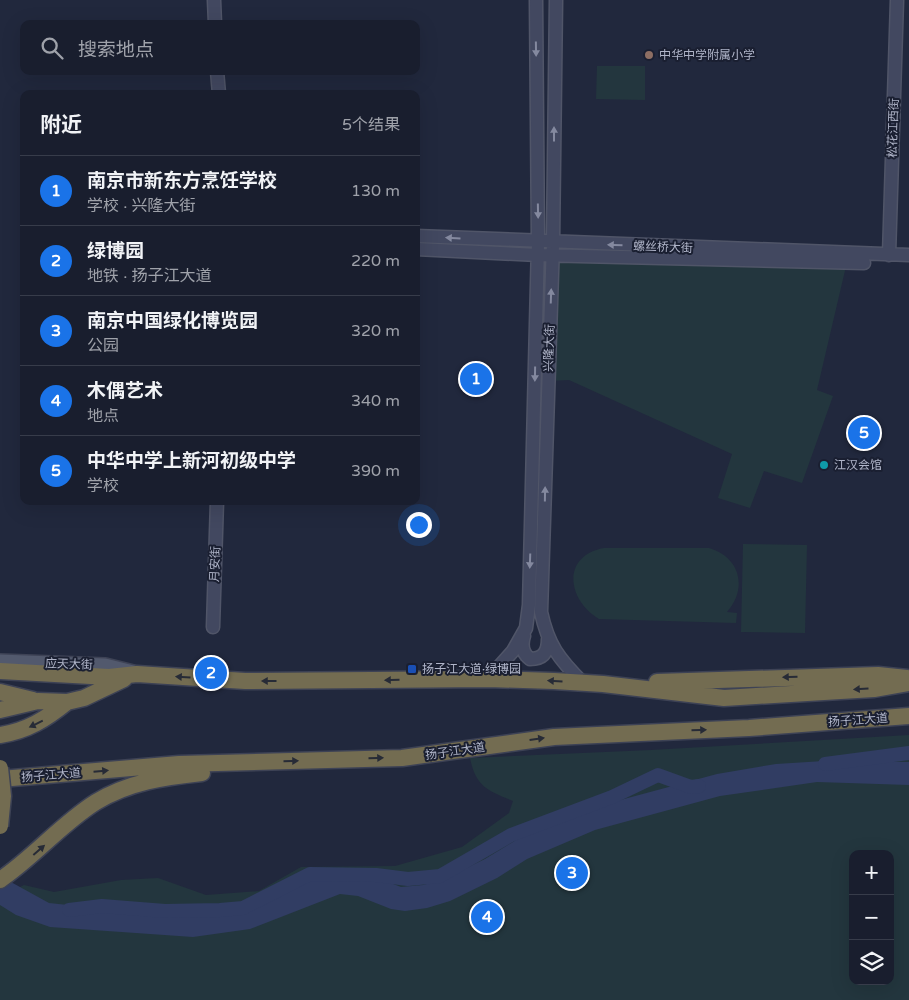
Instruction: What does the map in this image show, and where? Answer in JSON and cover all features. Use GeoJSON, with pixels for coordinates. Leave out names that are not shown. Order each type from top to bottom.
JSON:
{"type":"FeatureCollection","features":[{"type":"Feature","properties":{"kind":"highway"},"geometry":{"type":"LineString","coordinates":[[0,671],[109,677],[137,674],[229,681],[488,679],[604,684],[724,698],[874,689],[909,683]]}},
{"type":"Feature","properties":{"kind":"highway"},"geometry":{"type":"LineString","coordinates":[[0,692],[38,701],[67,702],[84,698],[137,674]]}},
{"type":"Feature","properties":{"kind":"highway"},"geometry":{"type":"LineString","coordinates":[[604,684],[878,675],[909,678]]}},
{"type":"Feature","properties":{"kind":"highway"},"geometry":{"type":"LineString","coordinates":[[0,710],[38,701]]}},
{"type":"Feature","properties":{"kind":"highway"},"geometry":{"type":"LineString","coordinates":[[0,735],[33,726],[49,717],[67,702]]}},
{"type":"Feature","properties":{"kind":"highway","name":"扬子江大道"},"geometry":{"type":"LineString","coordinates":[[0,779],[179,764],[402,758],[554,737],[749,728],[909,716]]}},
{"type":"Feature","properties":{"kind":"highway"},"geometry":{"type":"LineString","coordinates":[[0,880],[95,803],[127,786],[145,780],[206,773],[255,762]]}},
{"type":"Feature","properties":{"kind":"highway"},"geometry":{"type":"LineString","coordinates":[[0,768],[3,796],[0,826]]}},
{"type":"Feature","properties":{"kind":"main road"},"geometry":{"type":"LineString","coordinates":[[214,0],[215,20]]}},
{"type":"Feature","properties":{"kind":"main road","name":"兴隆大街"},"geometry":{"type":"LineString","coordinates":[[488,679],[513,651],[526,628],[532,512],[538,249],[536,0]]}},
{"type":"Feature","properties":{"kind":"main road","name":"兴隆大街"},"geometry":{"type":"LineString","coordinates":[[556,0],[553,249],[541,612],[552,649],[583,683]]}},
{"type":"Feature","properties":{"kind":"main road","name":"松花江西街"},"geometry":{"type":"LineString","coordinates":[[889,255],[897,0]]}},
{"type":"Feature","properties":{"kind":"main road"},"geometry":{"type":"LineString","coordinates":[[217,75],[219,90]]}},
{"type":"Feature","properties":{"kind":"main road","name":"螺丝桥大街"},"geometry":{"type":"LineString","coordinates":[[420,236],[538,249]]}},
{"type":"Feature","properties":{"kind":"main road","name":"螺丝桥大街"},"geometry":{"type":"LineString","coordinates":[[420,249],[553,249],[909,255]]}},
{"type":"Feature","properties":{"kind":"main road","name":"螺丝桥大街"},"geometry":{"type":"LineString","coordinates":[[553,249],[909,263]]}},
{"type":"Feature","properties":{"kind":"main road","name":"月安街"},"geometry":{"type":"LineString","coordinates":[[213,627],[217,505]]}},
{"type":"Feature","properties":{"kind":"main road"},"geometry":{"type":"LineString","coordinates":[[526,628],[522,648],[525,656],[530,659],[542,657],[546,653],[548,639]]}},
{"type":"Feature","properties":{"kind":"main road","name":"应天大街"},"geometry":{"type":"LineString","coordinates":[[0,662],[104,666],[137,674]]}},
{"type":"Feature","properties":{"kind":"shaded area"},"geometry":{"type":"Polygon","coordinates":[[[597,66],[645,66],[645,100],[596,99],[597,66]]]}},
{"type":"Feature","properties":{"kind":"shaded area"},"geometry":{"type":"Polygon","coordinates":[[[553,255],[847,262],[817,390],[833,396],[802,483],[764,471],[750,508],[718,498],[732,454],[569,380],[548,381],[553,255]]]}},
{"type":"Feature","properties":{"kind":"shaded area"},"geometry":{"type":"Polygon","coordinates":[[[743,544],[807,545],[805,633],[741,632],[743,544]]]}},
{"type":"Feature","properties":{"kind":"shaded area"},"geometry":{"type":"Polygon","coordinates":[[[604,548],[709,548],[720,552],[728,558],[738,574],[739,584],[737,593],[734,603],[727,612],[737,613],[736,623],[599,619],[588,611],[580,601],[573,579],[575,569],[581,560],[590,553],[604,548]]]}},
{"type":"Feature","properties":{"kind":"shaded area"},"geometry":{"type":"Polygon","coordinates":[[[909,735],[909,1000],[0,1000],[0,897],[24,885],[54,892],[121,880],[158,878],[206,895],[259,891],[301,867],[395,866],[462,847],[509,813],[513,801],[496,794],[479,781],[470,758],[909,735]]]}},
{"type":"Feature","properties":{"kind":"water"},"geometry":{"type":"Polygon","coordinates":[[[824,761],[909,762],[909,785],[817,782],[720,796],[595,830],[527,859],[497,878],[450,901],[427,908],[405,911],[391,909],[358,896],[340,894],[250,929],[193,937],[50,927],[16,915],[0,905],[0,876],[49,903],[106,909],[195,914],[245,907],[328,873],[341,871],[367,874],[401,887],[423,885],[442,880],[485,859],[516,840],[587,809],[717,774],[776,764],[824,761]]]}},
{"type":"Feature","properties":{"kind":"waterway"},"geometry":{"type":"LineString","coordinates":[[825,764],[909,753]]}},
{"type":"Feature","properties":{"kind":"waterway"},"geometry":{"type":"LineString","coordinates":[[69,910],[102,906],[165,911],[243,908],[310,874],[376,875],[408,879],[440,876],[511,835],[612,797],[658,775],[691,787],[699,786]]}},
{"type":"Feature","properties":{"kind":"place","name":"中华中学附属小学"},"geometry":{"type":"Point","coordinates":[649,55]}},
{"type":"Feature","properties":{"kind":"place","name":"南京市新东方烹饪学校"},"geometry":{"type":"Point","coordinates":[476,379]}},
{"type":"Feature","properties":{"kind":"place","name":"中华中学上新河初级中学"},"geometry":{"type":"Point","coordinates":[864,433]}},
{"type":"Feature","properties":{"kind":"place","name":"江汉会馆"},"geometry":{"type":"Point","coordinates":[824,465]}},
{"type":"Feature","properties":{"kind":"place","name":"扬子江大道·绿博园"},"geometry":{"type":"Point","coordinates":[412,669]}},
{"type":"Feature","properties":{"kind":"place","name":"绿博园"},"geometry":{"type":"Point","coordinates":[211,673]}},
{"type":"Feature","properties":{"kind":"place","name":"南京中国绿化博览园"},"geometry":{"type":"Point","coordinates":[572,873]}},
{"type":"Feature","properties":{"kind":"place","name":"木偶艺术"},"geometry":{"type":"Point","coordinates":[487,917]}}]}
